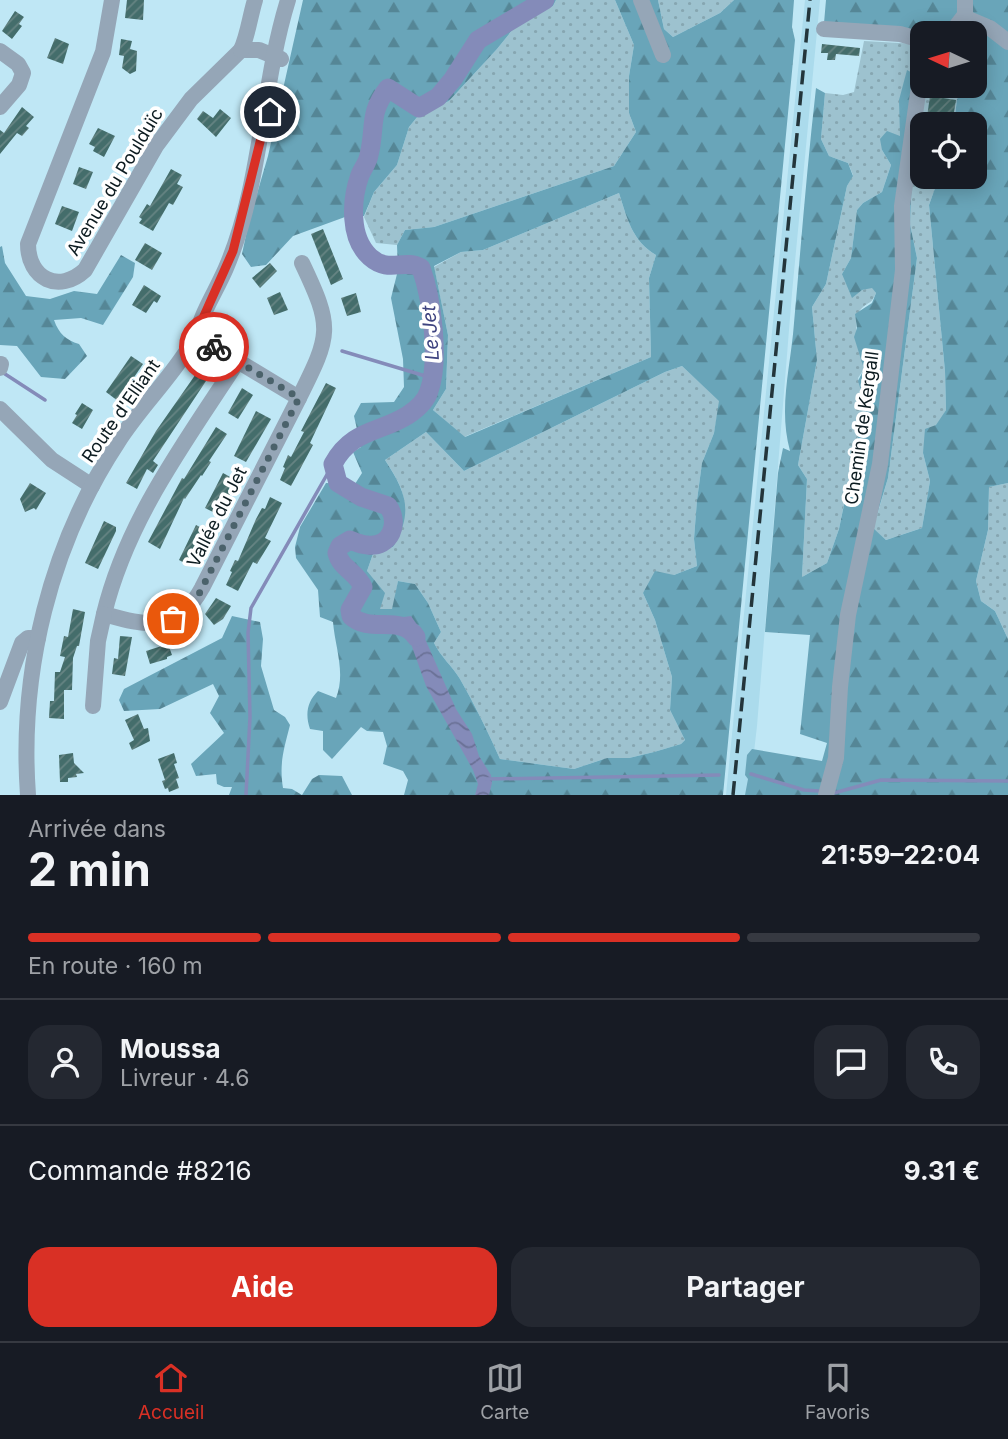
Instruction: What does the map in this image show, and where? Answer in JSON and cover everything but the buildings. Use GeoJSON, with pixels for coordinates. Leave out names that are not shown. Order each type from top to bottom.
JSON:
{"type":"FeatureCollection","features":[{"type":"Feature","properties":{"kind":"street","name":"Avenue du Poulduïc"},"geometry":{"type":"LineString","coordinates":[[112,0],[103,52],[28,244],[28,257],[32,268],[46,279],[66,281],[77,278],[85,270],[166,132],[191,99],[243,46]]}},
{"type":"Feature","properties":{"kind":"street"},"geometry":{"type":"LineString","coordinates":[[256,0],[243,46],[259,50],[280,50]]}},
{"type":"Feature","properties":{"kind":"street","name":"Route d'Elliant"},"geometry":{"type":"LineString","coordinates":[[28,795],[28,712],[38,638],[62,554],[92,486],[124,433],[181,359],[195,336],[233,251],[261,138],[290,0]]}},
{"type":"Feature","properties":{"kind":"street"},"geometry":{"type":"LineString","coordinates":[[641,0],[663,55]]}},
{"type":"Feature","properties":{"kind":"street"},"geometry":{"type":"LineString","coordinates":[[961,21],[964,17],[965,0]]}},
{"type":"Feature","properties":{"kind":"street"},"geometry":{"type":"LineString","coordinates":[[964,17],[989,28],[1008,42]]}},
{"type":"Feature","properties":{"kind":"street"},"geometry":{"type":"LineString","coordinates":[[824,29],[910,37]]}},
{"type":"Feature","properties":{"kind":"street"},"geometry":{"type":"LineString","coordinates":[[0,51],[18,64],[23,77],[0,107]]}},
{"type":"Feature","properties":{"kind":"street","name":"Chemin de Kergall"},"geometry":{"type":"LineString","coordinates":[[825,795],[836,758],[848,615],[880,464],[903,271],[902,206],[917,98]]}},
{"type":"Feature","properties":{"kind":"street","name":"Vallée du Jet"},"geometry":{"type":"LineString","coordinates":[[104,614],[150,625],[173,619],[191,605],[202,588],[318,358],[325,331],[320,303],[302,263]]}},
{"type":"Feature","properties":{"kind":"street"},"geometry":{"type":"LineString","coordinates":[[195,336],[299,398]]}},
{"type":"Feature","properties":{"kind":"street"},"geometry":{"type":"LineString","coordinates":[[93,706],[96,659],[104,614],[119,564],[152,494],[238,361]]}},
{"type":"Feature","properties":{"kind":"street"},"geometry":{"type":"LineString","coordinates":[[0,410],[52,460],[92,486]]}},
{"type":"Feature","properties":{"kind":"street"},"geometry":{"type":"LineString","coordinates":[[0,702],[22,643],[28,638],[38,638]]}},
{"type":"Feature","properties":{"kind":"shaded area"},"geometry":{"type":"Polygon","coordinates":[[[556,0],[615,0],[634,45],[629,76],[629,113],[636,132],[614,166],[434,227],[405,230],[397,245],[376,243],[364,217],[374,192],[397,165],[409,127],[418,116],[449,101],[522,18],[553,6],[556,0]]]}},
{"type":"Feature","properties":{"kind":"shaded area"},"geometry":{"type":"Polygon","coordinates":[[[658,0],[734,0],[720,13],[673,37],[664,29],[658,0]]]}},
{"type":"Feature","properties":{"kind":"shaded area"},"geometry":{"type":"Polygon","coordinates":[[[805,0],[820,0],[792,293],[757,726],[749,795],[726,795],[805,0]]]}},
{"type":"Feature","properties":{"kind":"shaded area"},"geometry":{"type":"Polygon","coordinates":[[[864,41],[910,44],[910,98],[958,98],[955,112],[910,112],[910,151],[907,71],[900,137],[882,150],[891,165],[882,192],[863,203],[857,210],[851,258],[842,274],[862,290],[872,287],[876,293],[861,309],[856,322],[864,369],[858,378],[865,402],[839,529],[827,563],[802,577],[807,479],[798,465],[817,360],[812,307],[826,284],[847,186],[853,175],[848,163],[829,156],[821,139],[825,93],[843,95],[854,92],[864,41]]]}},
{"type":"Feature","properties":{"kind":"shaded area"},"geometry":{"type":"Polygon","coordinates":[[[911,189],[935,189],[929,205],[945,371],[946,410],[923,453],[930,481],[922,528],[886,540],[873,529],[888,478],[917,258],[910,224],[911,189]]]}},
{"type":"Feature","properties":{"kind":"shaded area"},"geometry":{"type":"Polygon","coordinates":[[[619,193],[636,236],[656,255],[649,278],[651,357],[464,437],[433,410],[446,389],[448,335],[434,267],[461,252],[483,250],[619,193]]]}},
{"type":"Feature","properties":{"kind":"shaded area"},"geometry":{"type":"Polygon","coordinates":[[[682,366],[720,401],[714,433],[702,463],[694,539],[697,566],[674,575],[643,593],[655,620],[672,677],[670,710],[685,740],[681,744],[654,752],[629,758],[607,758],[574,769],[500,759],[460,679],[434,643],[441,632],[428,603],[415,584],[398,581],[393,609],[380,610],[367,571],[374,551],[393,547],[404,511],[399,484],[385,460],[426,432],[464,471],[682,366]]]}},
{"type":"Feature","properties":{"kind":"shaded area"},"geometry":{"type":"Polygon","coordinates":[[[1008,483],[1008,639],[995,611],[981,601],[976,581],[988,530],[989,487],[1008,483]]]}},
{"type":"Feature","properties":{"kind":"green space"},"geometry":{"type":"Polygon","coordinates":[[[303,0],[556,0],[553,6],[522,18],[449,101],[418,116],[409,127],[397,165],[374,192],[364,216],[345,217],[293,236],[266,265],[251,267],[242,254],[268,156],[303,0]]]}},
{"type":"Feature","properties":{"kind":"green space"},"geometry":{"type":"Polygon","coordinates":[[[615,0],[658,0],[664,29],[673,37],[720,13],[734,0],[794,0],[792,27],[795,40],[723,795],[404,795],[408,780],[403,771],[383,764],[387,746],[383,732],[367,731],[361,727],[332,759],[323,750],[323,731],[310,729],[307,713],[311,699],[318,691],[336,698],[340,670],[333,622],[320,617],[318,590],[296,558],[295,547],[300,527],[326,483],[355,484],[362,473],[353,452],[361,447],[354,416],[361,403],[394,402],[404,387],[403,359],[391,298],[398,270],[397,245],[405,230],[434,227],[614,166],[636,132],[629,113],[629,76],[634,45],[615,0]],[[619,193],[483,250],[461,252],[434,266],[448,335],[446,389],[433,410],[465,437],[651,357],[649,278],[656,255],[636,236],[619,193]],[[682,366],[464,471],[426,432],[385,460],[402,492],[405,513],[400,535],[393,547],[374,551],[367,571],[385,593],[380,609],[392,609],[398,581],[415,584],[428,603],[441,632],[434,643],[460,679],[500,759],[574,769],[607,758],[629,758],[654,752],[681,744],[685,740],[670,710],[672,677],[655,620],[643,593],[655,571],[674,575],[697,566],[694,539],[697,500],[702,463],[714,433],[719,401],[682,366]]]}},
{"type":"Feature","properties":{"kind":"green space"},"geometry":{"type":"Polygon","coordinates":[[[826,0],[1008,0],[1008,483],[989,487],[988,530],[976,581],[981,601],[995,611],[1008,639],[1008,795],[745,795],[748,779],[745,775],[747,755],[752,749],[822,761],[827,743],[800,734],[810,635],[765,632],[778,473],[783,448],[790,451],[785,419],[786,387],[816,88],[825,93],[821,139],[829,156],[848,163],[853,176],[847,186],[826,284],[812,307],[817,360],[798,465],[807,479],[802,577],[827,563],[839,529],[865,403],[858,381],[864,369],[854,337],[857,328],[855,314],[872,303],[876,293],[872,288],[862,290],[852,298],[842,274],[851,258],[857,210],[863,203],[882,192],[891,165],[882,150],[880,139],[887,131],[900,136],[899,100],[907,70],[910,72],[910,98],[915,98],[915,112],[910,112],[910,224],[917,258],[888,478],[873,528],[886,540],[922,528],[930,481],[923,453],[925,429],[936,425],[946,410],[945,371],[929,205],[935,189],[987,189],[987,112],[955,112],[958,98],[987,98],[987,21],[959,21],[957,18],[954,21],[910,21],[910,30],[824,23],[826,0]]]}},
{"type":"Feature","properties":{"kind":"green space"},"geometry":{"type":"Polygon","coordinates":[[[2,246],[5,263],[26,296],[50,299],[74,291],[97,294],[121,255],[135,263],[133,277],[103,325],[81,318],[54,320],[61,333],[79,344],[87,356],[65,379],[41,377],[17,346],[0,345],[2,246]]]}},
{"type":"Feature","properties":{"kind":"green space"},"geometry":{"type":"Polygon","coordinates":[[[232,616],[260,622],[263,639],[261,666],[274,710],[285,717],[290,725],[282,763],[283,788],[292,789],[302,795],[229,795],[232,787],[217,784],[216,774],[196,776],[191,764],[224,733],[210,713],[219,696],[213,684],[160,709],[124,711],[119,700],[124,689],[222,638],[232,616]]]}},
{"type":"Feature","properties":{"kind":"green space"},"geometry":{"type":"Polygon","coordinates":[[[319,775],[342,776],[352,795],[302,795],[312,779],[319,775]]]}},
{"type":"Feature","properties":{"kind":"water"},"geometry":{"type":"Polygon","coordinates":[[[411,616],[422,632],[456,709],[472,734],[479,756],[491,775],[489,795],[475,795],[478,784],[473,770],[426,686],[410,641],[401,632],[394,631],[396,618],[411,616]]]}},
{"type":"Feature","properties":{"kind":"waterway","name":"Le Jet"},"geometry":{"type":"LineString","coordinates":[[416,637],[410,630],[402,627],[367,624],[351,616],[350,610],[363,587],[342,563],[337,553],[340,546],[350,540],[365,545],[382,543],[391,533],[393,520],[388,506],[361,497],[338,483],[333,464],[349,444],[367,433],[398,421],[421,404],[429,391],[434,363],[431,312],[421,268],[409,264],[390,265],[377,262],[363,249],[355,229],[357,185],[368,158],[375,113],[388,88],[419,108],[438,97],[478,40],[545,0]]}},
{"type":"Feature","properties":{"kind":"waterway"},"geometry":{"type":"LineString","coordinates":[[342,351],[432,378]]}},
{"type":"Feature","properties":{"kind":"waterway"},"geometry":{"type":"LineString","coordinates":[[2,372],[45,400]]}},
{"type":"Feature","properties":{"kind":"waterway"},"geometry":{"type":"LineString","coordinates":[[246,795],[250,717],[248,633],[251,608],[333,464]]}},
{"type":"Feature","properties":{"kind":"waterway"},"geometry":{"type":"LineString","coordinates":[[751,774],[804,790],[819,791]]}},
{"type":"Feature","properties":{"kind":"waterway"},"geometry":{"type":"LineString","coordinates":[[487,779],[719,775]]}},
{"type":"Feature","properties":{"kind":"waterway"},"geometry":{"type":"LineString","coordinates":[[834,793],[881,780],[1008,781]]}},
{"type":"Feature","properties":{"kind":"railway"},"geometry":{"type":"LineString","coordinates":[[733,795],[810,0]]}},
{"type":"Feature","properties":{"kind":"way so far"},"geometry":{"type":"LineString","coordinates":[[173,619],[184,612],[199,594],[299,398],[214,347]]}},
{"type":"Feature","properties":{"kind":"route"},"geometry":{"type":"LineString","coordinates":[[214,347],[195,336],[233,251],[270,112]]}}]}
